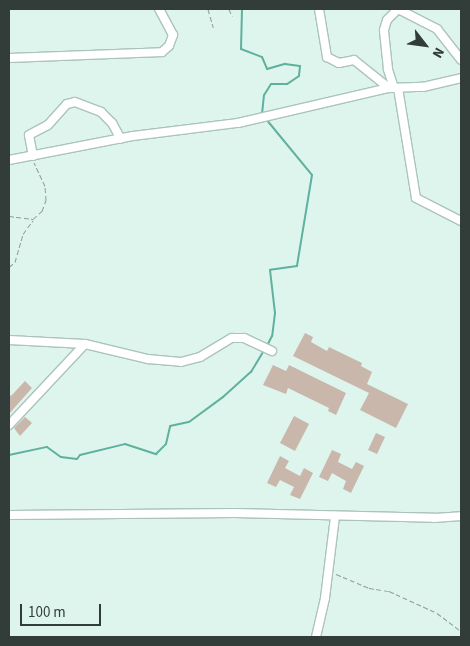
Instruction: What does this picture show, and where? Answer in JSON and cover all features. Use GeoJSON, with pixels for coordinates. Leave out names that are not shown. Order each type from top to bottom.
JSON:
{"type":"FeatureCollection","features":[{"type":"Feature","properties":{"kind":"street"},"geometry":{"type":"LineString","coordinates":[[9,58],[162,52],[169,46],[173,35],[158,9]]}},
{"type":"Feature","properties":{"kind":"street"},"geometry":{"type":"LineString","coordinates":[[319,9],[327,57],[339,63],[354,60],[394,88]]}},
{"type":"Feature","properties":{"kind":"street"},"geometry":{"type":"LineString","coordinates":[[461,60],[437,29],[398,9],[387,20],[384,30],[388,69],[394,88],[416,198],[461,221]]}},
{"type":"Feature","properties":{"kind":"street"},"geometry":{"type":"LineString","coordinates":[[9,160],[121,139],[265,118],[394,88],[423,87],[461,78]]}},
{"type":"Feature","properties":{"kind":"street"},"geometry":{"type":"LineString","coordinates":[[33,156],[29,136],[48,125],[67,104],[75,102],[101,112],[112,123],[121,139]]}},
{"type":"Feature","properties":{"kind":"street"},"geometry":{"type":"LineString","coordinates":[[9,340],[85,344],[148,359],[181,362],[200,357],[232,338],[260,344],[270,350]]}},
{"type":"Feature","properties":{"kind":"street"},"geometry":{"type":"LineString","coordinates":[[9,425],[85,344]]}},
{"type":"Feature","properties":{"kind":"street"},"geometry":{"type":"LineString","coordinates":[[9,515],[434,518],[461,516]]}},
{"type":"Feature","properties":{"kind":"street"},"geometry":{"type":"LineString","coordinates":[[316,637],[328,573],[335,516]]}},
{"type":"Feature","properties":{"kind":"path"},"geometry":{"type":"LineString","coordinates":[[208,9],[213,28]]}},
{"type":"Feature","properties":{"kind":"path"},"geometry":{"type":"LineString","coordinates":[[229,9],[232,16]]}},
{"type":"Feature","properties":{"kind":"path"},"geometry":{"type":"LineString","coordinates":[[9,268],[15,262],[23,234],[33,219],[42,211],[46,200],[33,156]]}},
{"type":"Feature","properties":{"kind":"path"},"geometry":{"type":"LineString","coordinates":[[9,216],[33,219]]}},
{"type":"Feature","properties":{"kind":"path"},"geometry":{"type":"LineString","coordinates":[[328,573],[388,591],[437,613],[461,631]]}},
{"type":"Feature","properties":{"kind":"building"},"geometry":{"type":"Polygon","coordinates":[[[305,333],[313,337],[311,342],[327,351],[329,347],[362,363],[361,366],[372,372],[367,384],[408,404],[396,428],[360,410],[369,393],[293,356],[305,333]]]}},
{"type":"Feature","properties":{"kind":"building"},"geometry":{"type":"Polygon","coordinates":[[[273,365],[286,371],[289,365],[346,393],[336,415],[328,411],[329,408],[288,388],[286,394],[263,385],[273,365]]]}},
{"type":"Feature","properties":{"kind":"building"},"geometry":{"type":"Polygon","coordinates":[[[25,381],[32,388],[9,414],[9,394],[11,396],[25,381]]]}},
{"type":"Feature","properties":{"kind":"building"},"geometry":{"type":"Polygon","coordinates":[[[294,416],[309,424],[295,451],[280,443],[294,416]]]}},
{"type":"Feature","properties":{"kind":"building"},"geometry":{"type":"Polygon","coordinates":[[[25,417],[32,423],[20,436],[14,428],[25,417]]]}},
{"type":"Feature","properties":{"kind":"building"},"geometry":{"type":"Polygon","coordinates":[[[376,433],[385,437],[377,454],[368,450],[376,433]]]}},
{"type":"Feature","properties":{"kind":"building"},"geometry":{"type":"Polygon","coordinates":[[[332,450],[341,454],[338,462],[352,469],[356,462],[364,466],[351,493],[343,489],[346,481],[332,473],[328,481],[319,477],[332,450]]]}},
{"type":"Feature","properties":{"kind":"building"},"geometry":{"type":"Polygon","coordinates":[[[280,456],[289,461],[285,468],[300,476],[304,468],[313,473],[300,499],[290,495],[294,487],[280,480],[276,487],[267,483],[280,456]]]}},
{"type":"Feature","properties":{"kind":"waterway"},"geometry":{"type":"LineString","coordinates":[[242,9],[241,49],[262,57],[267,69],[285,64],[300,66],[299,76],[287,84],[271,84],[264,95],[262,114]]}},
{"type":"Feature","properties":{"kind":"waterway"},"geometry":{"type":"LineString","coordinates":[[266,119],[312,175],[297,266],[270,270],[275,313],[272,336],[267,346]]}},
{"type":"Feature","properties":{"kind":"waterway"},"geometry":{"type":"LineString","coordinates":[[9,455],[47,447],[61,457],[77,459],[80,455],[125,444],[156,454],[166,444],[170,426],[189,422],[223,397],[251,372],[264,350]]}}]}
